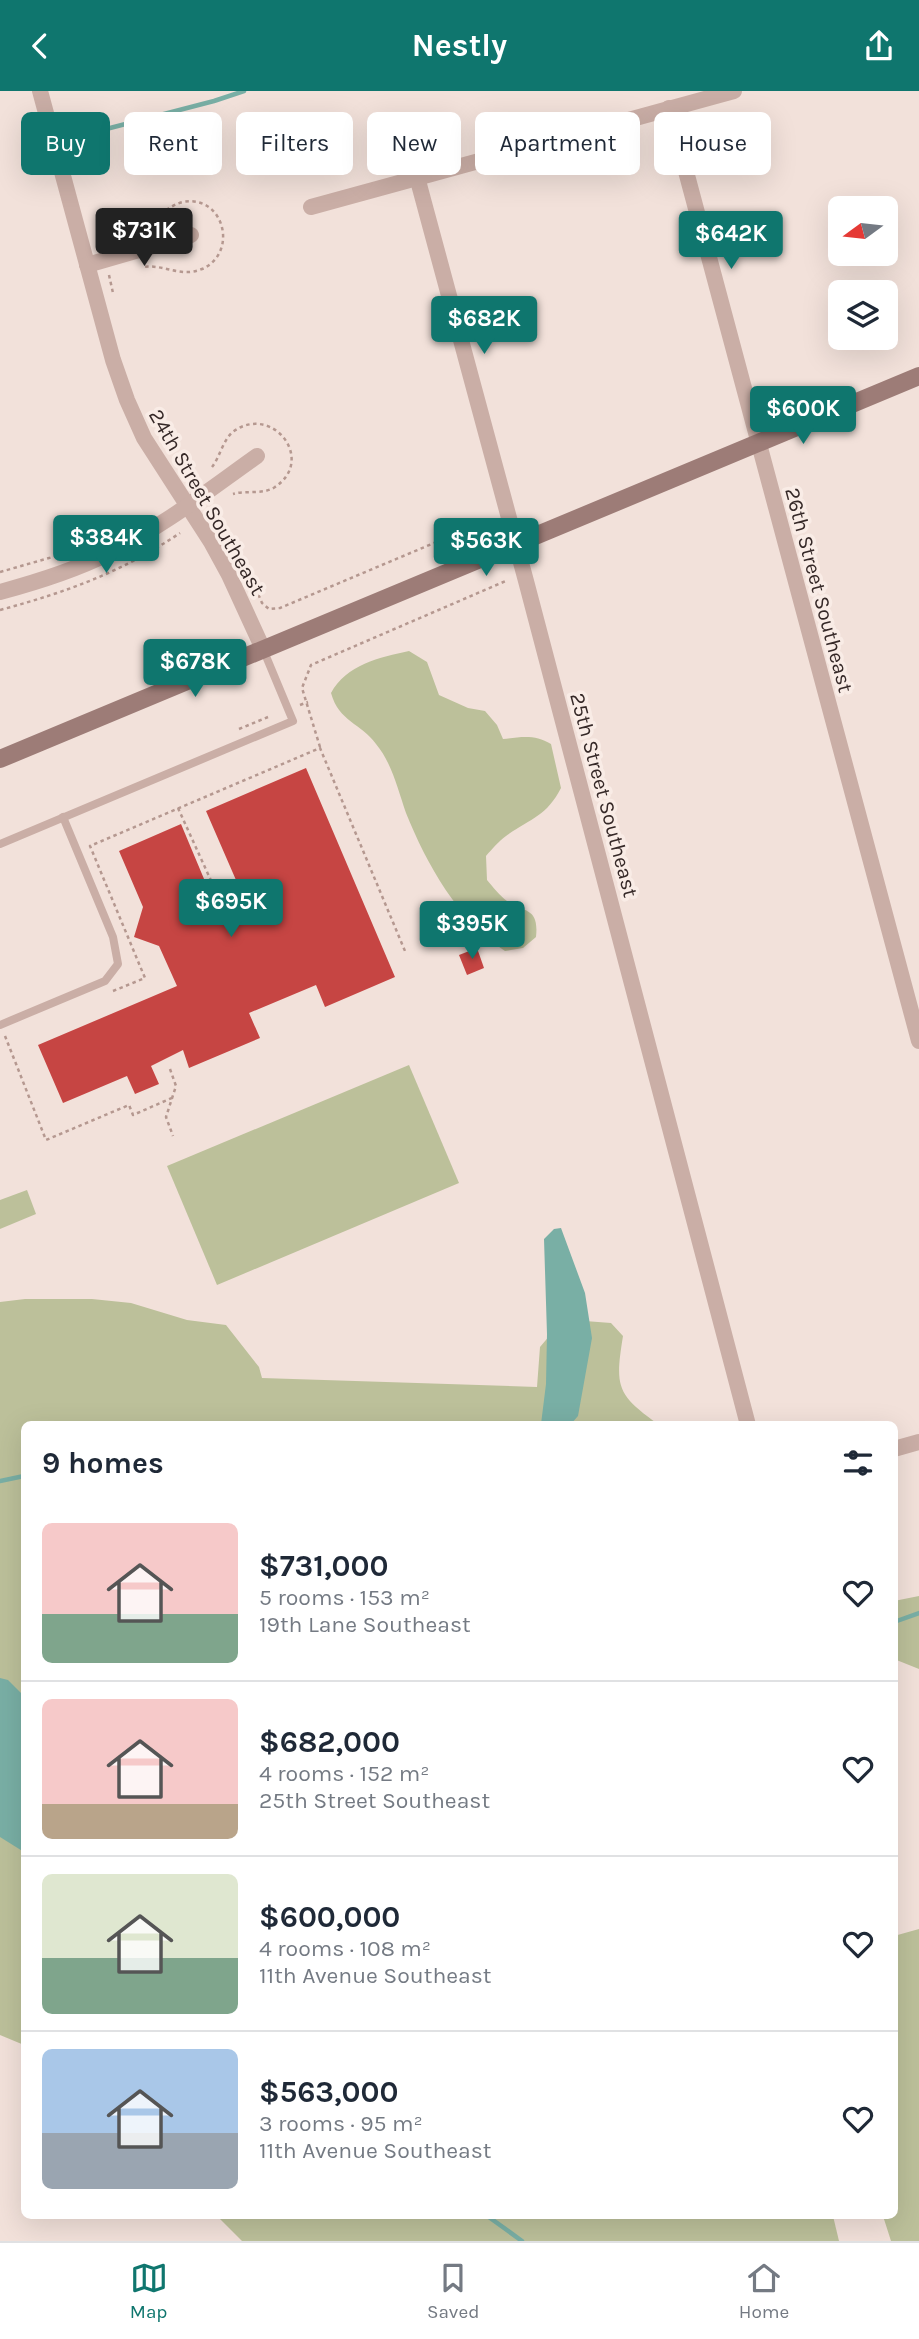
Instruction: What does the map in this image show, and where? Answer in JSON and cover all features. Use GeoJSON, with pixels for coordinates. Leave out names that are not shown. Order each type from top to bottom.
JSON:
{"type":"FeatureCollection","features":[{"type":"Feature","properties":{"kind":"main road"},"geometry":{"type":"LineString","coordinates":[[0,759],[919,376]]}},
{"type":"Feature","properties":{"kind":"street","name":"24th Street Southeast"},"geometry":{"type":"LineString","coordinates":[[40,91],[113,360],[127,400],[144,438],[229,575],[263,649]]}},
{"type":"Feature","properties":{"kind":"street"},"geometry":{"type":"LineString","coordinates":[[311,207],[734,91]]}},
{"type":"Feature","properties":{"kind":"street","name":"26th Street Southeast"},"geometry":{"type":"LineString","coordinates":[[669,108],[919,1041]]}},
{"type":"Feature","properties":{"kind":"street","name":"25th Street Southeast"},"geometry":{"type":"LineString","coordinates":[[416,177],[524,573],[747,1421]]}},
{"type":"Feature","properties":{"kind":"street"},"geometry":{"type":"LineString","coordinates":[[87,265],[191,235]]}},
{"type":"Feature","properties":{"kind":"street"},"geometry":{"type":"LineString","coordinates":[[0,592],[62,573],[108,554],[187,505],[257,456]]}},
{"type":"Feature","properties":{"kind":"street"},"geometry":{"type":"LineString","coordinates":[[898,1448],[919,1442]]}},
{"type":"Feature","properties":{"kind":"lane"},"geometry":{"type":"LineString","coordinates":[[0,844],[293,721],[263,649]]}},
{"type":"Feature","properties":{"kind":"lane"},"geometry":{"type":"LineString","coordinates":[[0,1025],[105,981],[118,964],[113,937],[63,817]]}},
{"type":"Feature","properties":{"kind":"path"},"geometry":{"type":"LineString","coordinates":[[108,275],[115,301]]}},
{"type":"Feature","properties":{"kind":"path"},"geometry":{"type":"LineString","coordinates":[[213,509],[244,561],[262,603],[269,609],[280,608],[507,512]]}},
{"type":"Feature","properties":{"kind":"path"},"geometry":{"type":"LineString","coordinates":[[0,572],[56,556],[127,524]]}},
{"type":"Feature","properties":{"kind":"path"},"geometry":{"type":"LineString","coordinates":[[405,951],[320,748],[302,688],[311,665],[524,573]]}},
{"type":"Feature","properties":{"kind":"path"},"geometry":{"type":"LineString","coordinates":[[145,978],[90,846],[320,748]]}},
{"type":"Feature","properties":{"kind":"path"},"geometry":{"type":"LineString","coordinates":[[178,808],[218,896]]}},
{"type":"Feature","properties":{"kind":"path"},"geometry":{"type":"LineString","coordinates":[[5,1036],[46,1140],[129,1105],[133,1115],[174,1097]]}},
{"type":"Feature","properties":{"kind":"path"},"geometry":{"type":"LineString","coordinates":[[170,1069],[176,1086],[166,1117],[173,1136]]}},
{"type":"Feature","properties":{"kind":"green space"},"geometry":{"type":"Polygon","coordinates":[[[409,651],[427,662],[439,695],[468,708],[485,711],[497,725],[503,739],[534,737],[551,744],[561,788],[544,811],[503,838],[486,856],[487,880],[504,899],[533,916],[536,937],[523,948],[505,951],[473,924],[446,890],[406,813],[382,751],[339,710],[331,693],[345,675],[355,669],[409,651]]]}},
{"type":"Feature","properties":{"kind":"green space"},"geometry":{"type":"Polygon","coordinates":[[[409,1065],[459,1183],[217,1285],[167,1166],[409,1065]]]}},
{"type":"Feature","properties":{"kind":"green space"},"geometry":{"type":"Polygon","coordinates":[[[27,1190],[36,1214],[0,1229],[0,1200],[27,1190]]]}},
{"type":"Feature","properties":{"kind":"green space"},"geometry":{"type":"Polygon","coordinates":[[[25,1299],[92,1299],[131,1303],[187,1320],[226,1325],[259,1367],[262,1378],[537,1387],[540,1347],[551,1334],[585,1321],[611,1323],[623,1336],[619,1367],[622,1387],[634,1405],[654,1421],[21,1421],[21,2044],[0,2035],[0,1302],[25,1299]]]}},
{"type":"Feature","properties":{"kind":"green space"},"geometry":{"type":"Polygon","coordinates":[[[919,1596],[919,1669],[898,1661],[898,1600],[919,1596]]]}},
{"type":"Feature","properties":{"kind":"green space"},"geometry":{"type":"Polygon","coordinates":[[[919,1929],[919,2241],[891,2241],[884,2219],[898,2219],[898,1935],[919,1929]]]}},
{"type":"Feature","properties":{"kind":"green space"},"geometry":{"type":"Polygon","coordinates":[[[220,2219],[834,2219],[839,2241],[242,2241],[220,2219]]]}},
{"type":"Feature","properties":{"kind":"water"},"geometry":{"type":"Polygon","coordinates":[[[561,1228],[585,1293],[592,1338],[578,1416],[574,1421],[541,1421],[546,1384],[547,1334],[544,1239],[554,1229],[561,1228]]]}},
{"type":"Feature","properties":{"kind":"water"},"geometry":{"type":"Polygon","coordinates":[[[0,1678],[8,1680],[21,1693],[21,1850],[0,1837],[0,1678]]]}},
{"type":"Feature","properties":{"kind":"building"},"geometry":{"type":"Polygon","coordinates":[[[306,768],[395,977],[325,1007],[316,985],[249,1013],[260,1038],[189,1068],[183,1050],[151,1066],[159,1084],[135,1094],[127,1076],[63,1103],[38,1045],[177,986],[159,946],[134,937],[143,907],[119,851],[181,824],[212,898],[239,887],[206,811],[306,768]]]}},
{"type":"Feature","properties":{"kind":"building"},"geometry":{"type":"Polygon","coordinates":[[[477,948],[484,968],[467,975],[459,955],[477,948]]]}},
{"type":"Feature","properties":{"kind":"waterway"},"geometry":{"type":"LineString","coordinates":[[110,128],[244,91]]}},
{"type":"Feature","properties":{"kind":"waterway"},"geometry":{"type":"LineString","coordinates":[[0,1481],[21,1477]]}},
{"type":"Feature","properties":{"kind":"waterway"},"geometry":{"type":"LineString","coordinates":[[898,1621],[919,1613]]}},
{"type":"Feature","properties":{"kind":"waterway"},"geometry":{"type":"LineString","coordinates":[[492,2219],[522,2241]]}}]}
